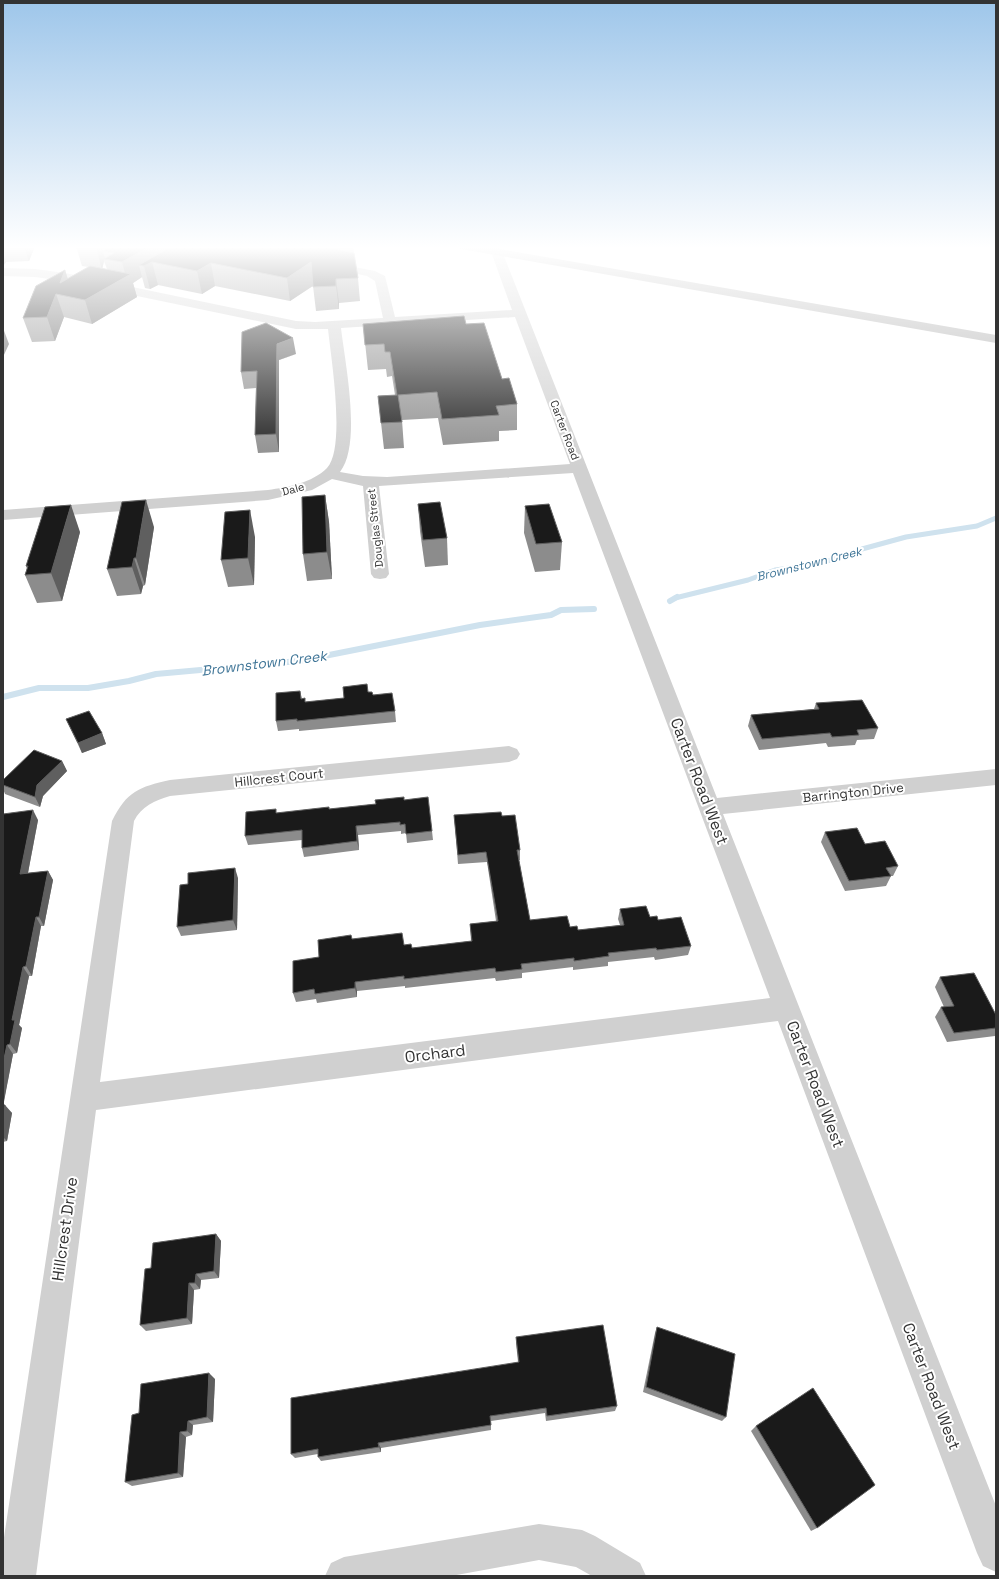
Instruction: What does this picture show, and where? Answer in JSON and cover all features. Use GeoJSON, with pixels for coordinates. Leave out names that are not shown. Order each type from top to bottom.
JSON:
{"type":"FeatureCollection","features":[{"type":"Feature","properties":{"kind":"main road"},"geometry":{"type":"LineString","coordinates":[[888,320],[996,339]]}},
{"type":"Feature","properties":{"kind":"street"},"geometry":{"type":"LineString","coordinates":[[266,320],[306,326],[411,320]]}},
{"type":"Feature","properties":{"kind":"street","name":"Carter Road"},"geometry":{"type":"LineString","coordinates":[[523,320],[637,614]]}},
{"type":"Feature","properties":{"kind":"street"},"geometry":{"type":"LineString","coordinates":[[328,474],[339,462],[344,440],[334,325]]}},
{"type":"Feature","properties":{"kind":"street"},"geometry":{"type":"LineString","coordinates":[[328,474],[371,482],[580,468]]}},
{"type":"Feature","properties":{"kind":"street","name":"Dale"},"geometry":{"type":"LineString","coordinates":[[3,515],[268,495],[304,487],[328,474]]}},
{"type":"Feature","properties":{"kind":"street","name":"Douglas Street"},"geometry":{"type":"LineString","coordinates":[[371,482],[380,574]]}},
{"type":"Feature","properties":{"kind":"street","name":"Carter Road West"},"geometry":{"type":"LineString","coordinates":[[637,614],[786,1008],[996,1553]]}},
{"type":"Feature","properties":{"kind":"street","name":"Hillcrest Court"},"geometry":{"type":"LineString","coordinates":[[114,882],[123,821],[128,811],[137,802],[152,792],[170,788],[509,754]]}},
{"type":"Feature","properties":{"kind":"street","name":"Barrington Drive"},"geometry":{"type":"LineString","coordinates":[[710,807],[996,777]]}},
{"type":"Feature","properties":{"kind":"street","name":"Hillcrest Drive"},"geometry":{"type":"LineString","coordinates":[[17,1576],[114,882]]}},
{"type":"Feature","properties":{"kind":"street","name":"Orchard"},"geometry":{"type":"LineString","coordinates":[[83,1098],[786,1008]]}},
{"type":"Feature","properties":{"kind":"street"},"geometry":{"type":"LineString","coordinates":[[344,1576],[539,1542],[582,1549],[626,1576]]}},
{"type":"Feature","properties":{"kind":"building"},"geometry":{"type":"Polygon","coordinates":[[[417,320],[465,320],[466,324],[484,323],[502,379],[509,378],[517,404],[496,406],[499,415],[442,419],[437,392],[398,395],[402,422],[381,423],[378,396],[397,395],[390,352],[385,352],[384,344],[365,345],[363,324],[417,320]]]}},
{"type":"Feature","properties":{"kind":"building"},"geometry":{"type":"Polygon","coordinates":[[[266,323],[293,338],[277,344],[276,434],[255,435],[257,371],[241,372],[242,332],[266,323]]]}},
{"type":"Feature","properties":{"kind":"building"},"geometry":{"type":"Polygon","coordinates":[[[325,495],[327,552],[303,554],[302,497],[325,495]]]}},
{"type":"Feature","properties":{"kind":"building"},"geometry":{"type":"Polygon","coordinates":[[[146,500],[136,558],[134,558],[132,567],[107,569],[122,502],[146,500]]]}},
{"type":"Feature","properties":{"kind":"building"},"geometry":{"type":"Polygon","coordinates":[[[440,502],[447,538],[423,540],[418,504],[440,502]]]}},
{"type":"Feature","properties":{"kind":"building"},"geometry":{"type":"Polygon","coordinates":[[[549,504],[562,542],[536,544],[525,506],[549,504]]]}},
{"type":"Feature","properties":{"kind":"building"},"geometry":{"type":"Polygon","coordinates":[[[71,505],[51,573],[25,575],[28,566],[26,566],[45,507],[71,505]]]}},
{"type":"Feature","properties":{"kind":"building"},"geometry":{"type":"Polygon","coordinates":[[[250,510],[248,558],[221,560],[225,512],[250,510]]]}},
{"type":"Feature","properties":{"kind":"building"},"geometry":{"type":"Polygon","coordinates":[[[367,684],[368,692],[372,692],[373,695],[392,693],[395,711],[297,721],[297,719],[276,721],[276,693],[300,691],[301,699],[305,698],[305,702],[344,698],[343,687],[367,684]]]}},
{"type":"Feature","properties":{"kind":"building"},"geometry":{"type":"Polygon","coordinates":[[[862,700],[878,728],[857,730],[859,735],[832,737],[830,733],[762,739],[751,715],[819,709],[816,703],[862,700]]]}},
{"type":"Feature","properties":{"kind":"building"},"geometry":{"type":"Polygon","coordinates":[[[89,711],[102,733],[78,743],[66,719],[89,711]]]}},
{"type":"Feature","properties":{"kind":"building"},"geometry":{"type":"Polygon","coordinates":[[[34,750],[62,761],[37,785],[35,797],[3,785],[3,780],[34,750]]]}},
{"type":"Feature","properties":{"kind":"building"},"geometry":{"type":"Polygon","coordinates":[[[404,797],[404,800],[428,797],[432,831],[406,834],[405,824],[400,825],[400,822],[356,826],[357,841],[302,848],[302,830],[245,836],[246,812],[276,809],[276,813],[329,807],[329,809],[376,804],[375,800],[404,797]]]}},
{"type":"Feature","properties":{"kind":"building"},"geometry":{"type":"Polygon","coordinates":[[[33,810],[20,874],[48,871],[39,917],[36,917],[26,966],[23,967],[12,1020],[15,1020],[10,1044],[7,1045],[3,1063],[3,814],[33,810]]]}},
{"type":"Feature","properties":{"kind":"building"},"geometry":{"type":"Polygon","coordinates":[[[501,812],[502,816],[515,815],[520,850],[517,850],[530,920],[567,916],[570,927],[577,926],[578,930],[624,925],[620,909],[646,906],[650,917],[657,916],[658,920],[681,917],[691,946],[608,953],[609,956],[574,961],[574,958],[521,964],[522,969],[496,972],[495,968],[404,979],[404,976],[355,982],[355,988],[315,994],[314,989],[293,993],[293,961],[319,957],[318,940],[351,935],[352,939],[402,933],[404,945],[411,944],[412,948],[472,941],[470,924],[498,921],[486,852],[458,855],[454,815],[501,812]]]}},
{"type":"Feature","properties":{"kind":"building"},"geometry":{"type":"Polygon","coordinates":[[[857,828],[865,844],[885,841],[898,866],[886,868],[891,876],[849,881],[825,832],[857,828]]]}},
{"type":"Feature","properties":{"kind":"building"},"geometry":{"type":"Polygon","coordinates":[[[235,868],[233,920],[177,927],[180,885],[188,884],[188,873],[235,868]]]}},
{"type":"Feature","properties":{"kind":"building"},"geometry":{"type":"Polygon","coordinates":[[[974,973],[996,1015],[996,1028],[954,1033],[941,1007],[954,1006],[940,977],[974,973]]]}},
{"type":"Feature","properties":{"kind":"building"},"geometry":{"type":"Polygon","coordinates":[[[3,1105],[5,1105],[3,1116],[3,1105]]]}},
{"type":"Feature","properties":{"kind":"building"},"geometry":{"type":"Polygon","coordinates":[[[216,1234],[214,1271],[196,1274],[195,1283],[189,1283],[187,1318],[140,1325],[145,1269],[151,1268],[153,1243],[216,1234]]]}},
{"type":"Feature","properties":{"kind":"building"},"geometry":{"type":"Polygon","coordinates":[[[603,1325],[617,1406],[547,1416],[546,1408],[490,1416],[491,1425],[378,1443],[379,1447],[318,1457],[318,1449],[291,1454],[291,1398],[519,1362],[516,1337],[603,1325]]]}},
{"type":"Feature","properties":{"kind":"building"},"geometry":{"type":"Polygon","coordinates":[[[657,1327],[735,1354],[726,1417],[646,1387],[657,1327]]]}},
{"type":"Feature","properties":{"kind":"building"},"geometry":{"type":"Polygon","coordinates":[[[209,1373],[207,1417],[188,1421],[187,1431],[180,1432],[178,1473],[125,1482],[132,1415],[139,1413],[141,1384],[209,1373]]]}},
{"type":"Feature","properties":{"kind":"building"},"geometry":{"type":"Polygon","coordinates":[[[813,1388],[875,1485],[817,1528],[756,1426],[813,1388]]]}},
{"type":"Feature","properties":{"kind":"waterway","name":"Brownstown Creek"},"geometry":{"type":"LineString","coordinates":[[675,598],[748,580],[775,570],[819,564],[862,549],[906,537],[977,526],[996,518]]}},
{"type":"Feature","properties":{"kind":"waterway","name":"Brownstown Creek"},"geometry":{"type":"LineString","coordinates":[[670,601],[675,598]]}},
{"type":"Feature","properties":{"kind":"waterway","name":"Brownstown Creek"},"geometry":{"type":"LineString","coordinates":[[3,697],[39,688],[88,688],[129,681],[156,674],[299,661],[480,625],[551,615],[561,610],[594,609]]}}]}
